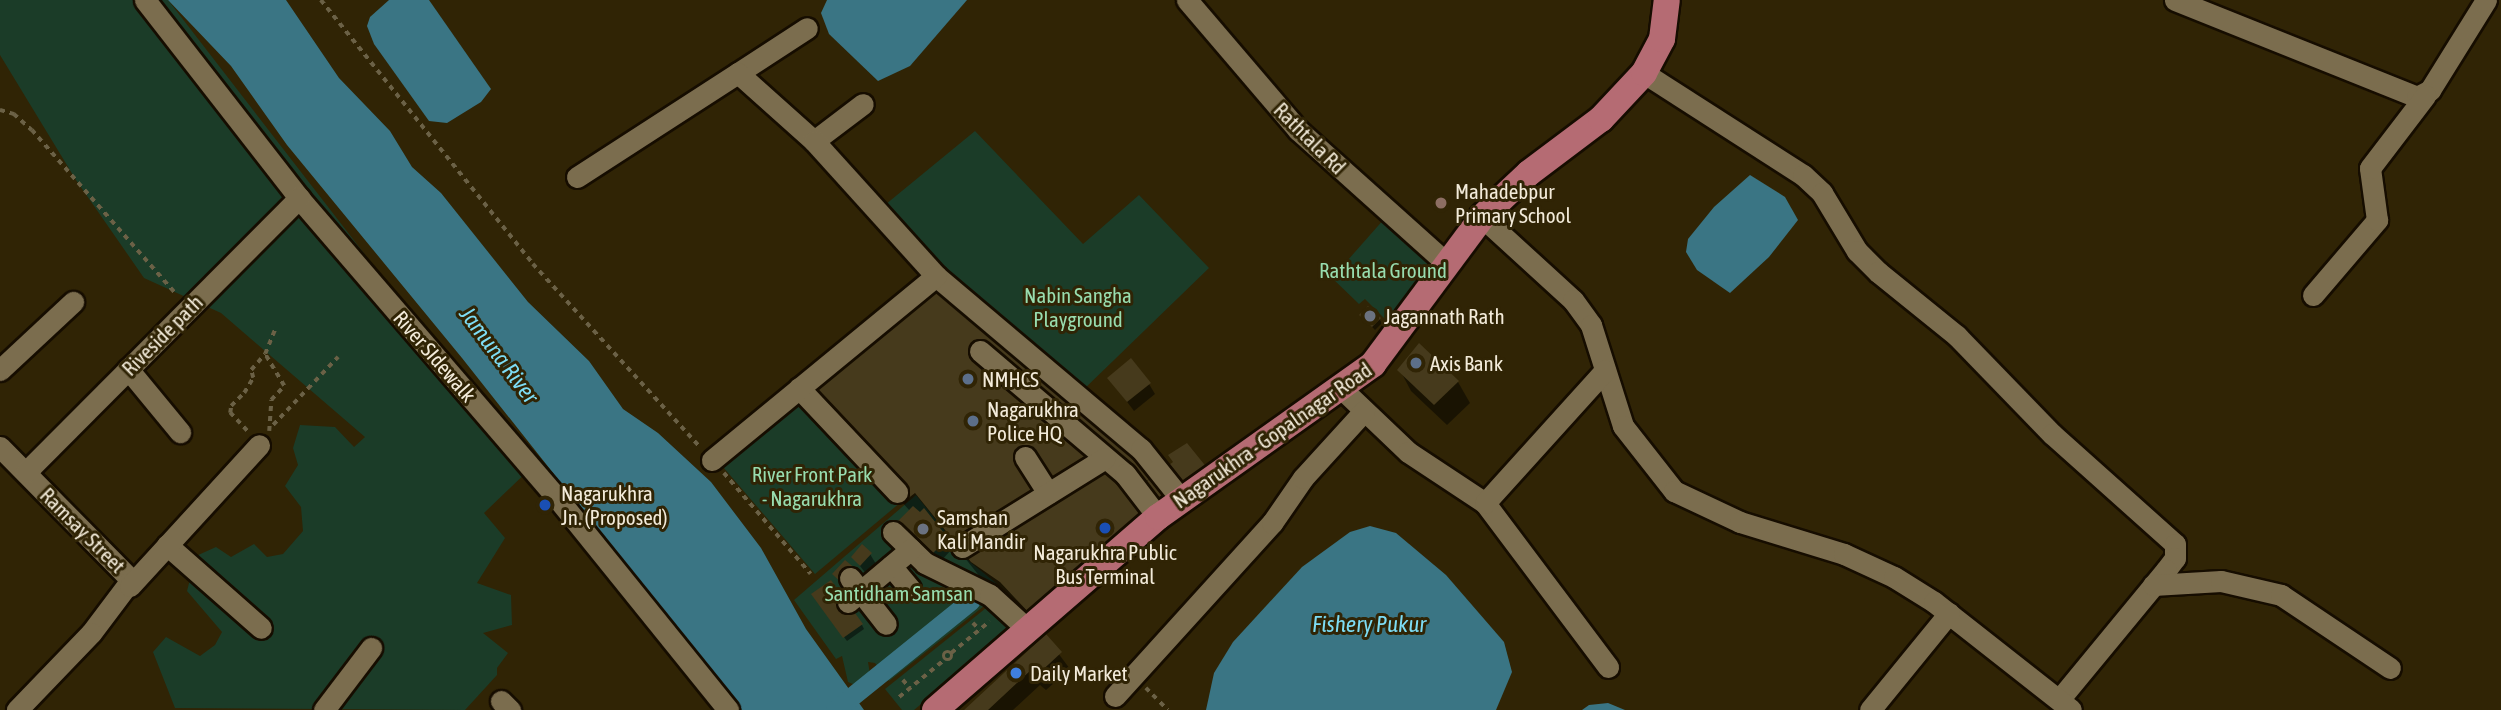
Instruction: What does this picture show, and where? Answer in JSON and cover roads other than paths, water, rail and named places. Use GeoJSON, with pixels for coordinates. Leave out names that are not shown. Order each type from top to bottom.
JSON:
{"type":"FeatureCollection","features":[{"type":"Feature","properties":{"kind":"main road","name":"Nagarukhra - Gopalnagar Road"},"geometry":{"type":"LineString","coordinates":[[935,710],[1026,628],[1158,517],[1343,390],[1395,339],[1446,262],[1482,217],[1529,173],[1601,119],[1644,73],[1662,39],[1667,0]]}},
{"type":"Feature","properties":{"kind":"street","name":"River SIdewalk"},"geometry":{"type":"LineString","coordinates":[[145,0],[299,198],[558,499],[729,710]]}},
{"type":"Feature","properties":{"kind":"street","name":"Rathtala Rd"},"geometry":{"type":"LineString","coordinates":[[1187,0],[1298,130],[1446,262]]}},
{"type":"Feature","properties":{"kind":"street"},"geometry":{"type":"LineString","coordinates":[[2175,0],[2310,57],[2425,96]]}},
{"type":"Feature","properties":{"kind":"street"},"geometry":{"type":"LineString","coordinates":[[2313,295],[2377,220],[2370,169],[2425,96],[2486,0]]}},
{"type":"Feature","properties":{"kind":"street"},"geometry":{"type":"LineString","coordinates":[[578,177],[807,27]]}},
{"type":"Feature","properties":{"kind":"street"},"geometry":{"type":"LineString","coordinates":[[738,73],[814,141],[936,276],[1141,449],[1181,499]]}},
{"type":"Feature","properties":{"kind":"street"},"geometry":{"type":"LineString","coordinates":[[1482,217],[1573,300],[1591,325],[1623,426],[1674,491],[1740,522],[1844,554],[1895,577],[1949,613],[2065,705],[2177,551],[2164,531],[2052,434],[1957,336],[1878,272],[1857,251],[1822,193],[1803,175],[1644,73]]}},
{"type":"Feature","properties":{"kind":"street"},"geometry":{"type":"LineString","coordinates":[[814,141],[863,104]]}},
{"type":"Feature","properties":{"kind":"street","name":"Riveside path"},"geometry":{"type":"LineString","coordinates":[[26,472],[299,198]]}},
{"type":"Feature","properties":{"kind":"street"},"geometry":{"type":"LineString","coordinates":[[712,460],[936,276]]}},
{"type":"Feature","properties":{"kind":"street"},"geometry":{"type":"LineString","coordinates":[[0,370],[73,302]]}},
{"type":"Feature","properties":{"kind":"street"},"geometry":{"type":"LineString","coordinates":[[980,351],[1125,474],[1158,517]]}},
{"type":"Feature","properties":{"kind":"street"},"geometry":{"type":"LineString","coordinates":[[128,369],[180,432]]}},
{"type":"Feature","properties":{"kind":"street"},"geometry":{"type":"LineString","coordinates":[[1485,503],[1605,370]]}},
{"type":"Feature","properties":{"kind":"street"},"geometry":{"type":"LineString","coordinates":[[799,388],[897,492]]}},
{"type":"Feature","properties":{"kind":"street"},"geometry":{"type":"LineString","coordinates":[[1343,390],[1408,452],[1485,503],[1608,667]]}},
{"type":"Feature","properties":{"kind":"street"},"geometry":{"type":"LineString","coordinates":[[1115,696],[1364,411]]}},
{"type":"Feature","properties":{"kind":"street"},"geometry":{"type":"LineString","coordinates":[[130,586],[259,445]]}},
{"type":"Feature","properties":{"kind":"street","name":"Ramsay Street"},"geometry":{"type":"LineString","coordinates":[[2,452],[26,472],[128,573],[130,586],[17,710]]}},
{"type":"Feature","properties":{"kind":"street"},"geometry":{"type":"LineString","coordinates":[[1025,457],[1048,493]]}},
{"type":"Feature","properties":{"kind":"street"},"geometry":{"type":"LineString","coordinates":[[962,547],[1105,458]]}},
{"type":"Feature","properties":{"kind":"street"},"geometry":{"type":"LineString","coordinates":[[893,532],[925,563],[990,595],[1026,628]]}},
{"type":"Feature","properties":{"kind":"street"},"geometry":{"type":"LineString","coordinates":[[167,545],[261,628]]}},
{"type":"Feature","properties":{"kind":"street"},"geometry":{"type":"LineString","coordinates":[[886,624],[853,590],[880,567],[911,549]]}},
{"type":"Feature","properties":{"kind":"street"},"geometry":{"type":"LineString","coordinates":[[880,567],[910,589]]}},
{"type":"Feature","properties":{"kind":"street"},"geometry":{"type":"LineString","coordinates":[[2153,585],[2221,581],[2281,595],[2390,668]]}},
{"type":"Feature","properties":{"kind":"street"},"geometry":{"type":"LineString","coordinates":[[1870,710],[1949,613]]}},
{"type":"Feature","properties":{"kind":"street"},"geometry":{"type":"LineString","coordinates":[[324,710],[371,648]]}},
{"type":"Feature","properties":{"kind":"water","name":"Jamuna River"},"geometry":{"type":"Polygon","coordinates":[[[168,0],[286,0],[339,78],[390,131],[412,167],[441,193],[528,302],[589,361],[623,409],[658,433],[711,482],[761,548],[806,629],[864,710],[742,710],[608,556],[557,478],[287,145],[231,66],[168,0]]]}},
{"type":"Feature","properties":{"kind":"water"},"geometry":{"type":"Polygon","coordinates":[[[389,0],[429,0],[491,89],[481,102],[447,123],[429,121],[374,44],[367,26],[370,17],[389,0]]]}},
{"type":"Feature","properties":{"kind":"water"},"geometry":{"type":"Polygon","coordinates":[[[827,0],[967,0],[910,66],[878,81],[829,34],[821,13],[827,0]]]}},
{"type":"Feature","properties":{"kind":"water"},"geometry":{"type":"Polygon","coordinates":[[[1750,175],[1785,197],[1798,220],[1769,257],[1730,293],[1697,270],[1686,252],[1688,239],[1714,207],[1750,175]]]}},
{"type":"Feature","properties":{"kind":"water","name":"Fishery Pukur"},"geometry":{"type":"Polygon","coordinates":[[[1370,526],[1396,533],[1446,575],[1504,642],[1512,672],[1496,710],[1206,710],[1214,673],[1233,642],[1302,567],[1350,532],[1370,526]]]}},
{"type":"Feature","properties":{"kind":"water"},"geometry":{"type":"Polygon","coordinates":[[[1608,703],[1625,710],[1582,710],[1589,705],[1608,703]]]}},
{"type":"Feature","properties":{"kind":"waterway"},"geometry":{"type":"LineString","coordinates":[[835,710],[970,601]]}},
{"type":"Feature","properties":{"kind":"place","name":"Mahadebpur Primary School"},"geometry":{"type":"Point","coordinates":[1441,203]}},
{"type":"Feature","properties":{"kind":"place","name":"Jagannath Rath"},"geometry":{"type":"Point","coordinates":[1370,316]}},
{"type":"Feature","properties":{"kind":"place","name":"Axis Bank"},"geometry":{"type":"Point","coordinates":[1416,363]}},
{"type":"Feature","properties":{"kind":"place","name":"NMHCS"},"geometry":{"type":"Point","coordinates":[968,379]}},
{"type":"Feature","properties":{"kind":"place","name":"Nagarukhra Police HQ"},"geometry":{"type":"Point","coordinates":[973,421]}},
{"type":"Feature","properties":{"kind":"place","name":"Nagarukhra Jn. (Proposed)"},"geometry":{"type":"Point","coordinates":[545,505]}},
{"type":"Feature","properties":{"kind":"place","name":"Nagarukhra Public Bus Terminal"},"geometry":{"type":"Point","coordinates":[1105,528]}},
{"type":"Feature","properties":{"kind":"place","name":"Samshan Kali Mandir"},"geometry":{"type":"Point","coordinates":[923,529]}},
{"type":"Feature","properties":{"kind":"place","name":"Daily Market"},"geometry":{"type":"Point","coordinates":[1016,673]}},
{"type":"Feature","properties":{"kind":"park label","name":"Rathtala Ground"},"geometry":{"type":"Point","coordinates":[1383,270]}},
{"type":"Feature","properties":{"kind":"park label","name":"Nabin Sangha Playground"},"geometry":{"type":"Point","coordinates":[1078,307]}},
{"type":"Feature","properties":{"kind":"park label","name":"River Front Park - Nagarukhra"},"geometry":{"type":"Point","coordinates":[812,486]}},
{"type":"Feature","properties":{"kind":"park label","name":"Santidham Samsan"},"geometry":{"type":"Point","coordinates":[899,593]}}]}
